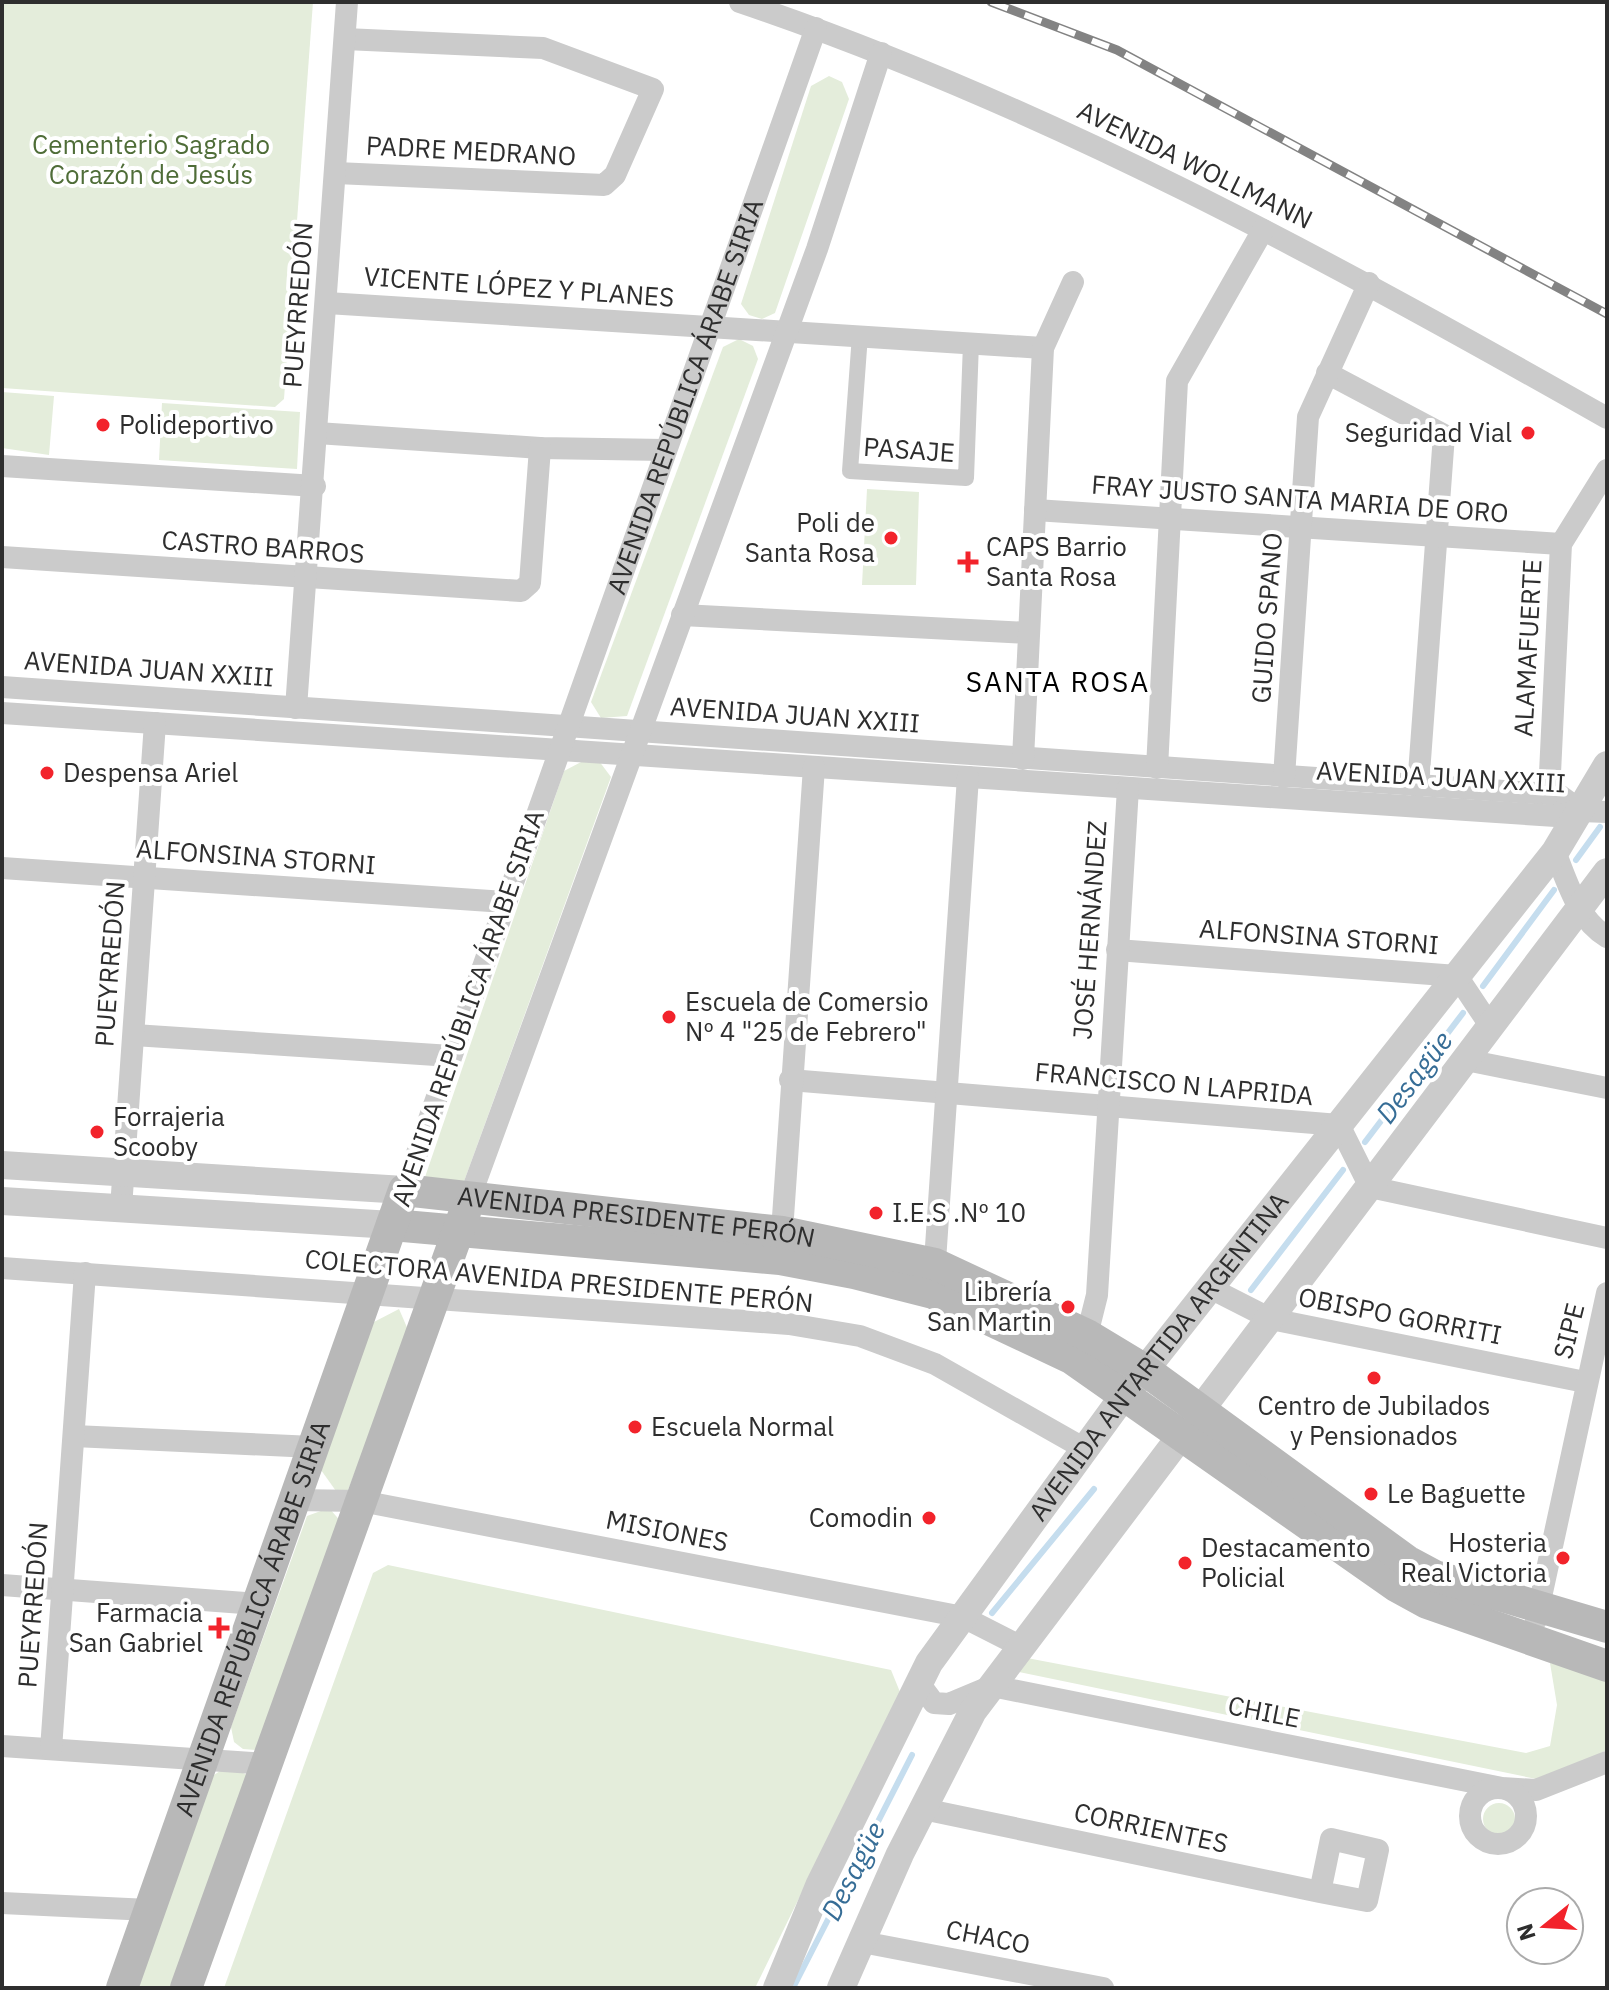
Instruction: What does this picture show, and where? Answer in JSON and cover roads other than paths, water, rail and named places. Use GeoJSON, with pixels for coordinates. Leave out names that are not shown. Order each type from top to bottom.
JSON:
{"type":"FeatureCollection","features":[{"type":"Feature","properties":{"kind":"main road","name":"AVENIDA PRESIDENTE PERÓN"},"geometry":{"type":"LineString","coordinates":[[404,1190],[470,1197],[781,1246],[934,1279],[1079,1346],[1192,1422]]}},
{"type":"Feature","properties":{"kind":"main road","name":"AVENIDA REPÚBLICA ÁRABE SIRIA"},"geometry":{"type":"LineString","coordinates":[[122,1988],[404,1190]]}},
{"type":"Feature","properties":{"kind":"main road"},"geometry":{"type":"LineString","coordinates":[[186,1988],[470,1197]]}},
{"type":"Feature","properties":{"kind":"main road","name":"AVENIDA PRESIDENTE PERÓN"},"geometry":{"type":"LineString","coordinates":[[392,1225],[458,1231],[781,1246]]}},
{"type":"Feature","properties":{"kind":"main road"},"geometry":{"type":"LineString","coordinates":[[1192,1422],[1435,1576],[1538,1604],[1607,1627]]}},
{"type":"Feature","properties":{"kind":"main road"},"geometry":{"type":"LineString","coordinates":[[1192,1422],[1396,1586],[1427,1603],[1607,1666]]}},
{"type":"Feature","properties":{"kind":"street","name":"PUEYRREDÓN"},"geometry":{"type":"LineString","coordinates":[[296,708],[315,486],[347,2]]}},
{"type":"Feature","properties":{"kind":"street","name":"AVENIDA WOLLMANN"},"geometry":{"type":"LineString","coordinates":[[740,2],[881,53],[1088,142],[1369,283],[1607,418]]}},
{"type":"Feature","properties":{"kind":"street","name":"AVENIDA REPÚBLICA ÁRABE SIRIA"},"geometry":{"type":"LineString","coordinates":[[404,1190],[816,28]]}},
{"type":"Feature","properties":{"kind":"street","name":"PADRE MEDRANO"},"geometry":{"type":"LineString","coordinates":[[336,173],[604,185],[615,175],[653,89],[543,48],[345,39]]}},
{"type":"Feature","properties":{"kind":"street"},"geometry":{"type":"LineString","coordinates":[[470,1197],[787,330],[881,53]]}},
{"type":"Feature","properties":{"kind":"street"},"geometry":{"type":"LineString","coordinates":[[1157,768],[1177,381],[1263,230]]}},
{"type":"Feature","properties":{"kind":"street"},"geometry":{"type":"LineString","coordinates":[[1023,759],[1043,348],[1073,282]]}},
{"type":"Feature","properties":{"kind":"street","name":"GUIDO SPANO"},"geometry":{"type":"LineString","coordinates":[[1284,777],[1308,417],[1369,283]]}},
{"type":"Feature","properties":{"kind":"street","name":"VICENTE LÓPEZ Y PLANES"},"geometry":{"type":"LineString","coordinates":[[327,303],[1043,348]]}},
{"type":"Feature","properties":{"kind":"street","name":"PASAJE"},"geometry":{"type":"LineString","coordinates":[[860,335],[850,471],[966,478],[971,343]]}},
{"type":"Feature","properties":{"kind":"street"},"geometry":{"type":"LineString","coordinates":[[1327,373],[1444,435],[1418,787]]}},
{"type":"Feature","properties":{"kind":"street"},"geometry":{"type":"LineString","coordinates":[[317,433],[540,448],[665,450]]}},
{"type":"Feature","properties":{"kind":"street","name":"CASTRO BARROS"},"geometry":{"type":"LineString","coordinates":[[2,557],[521,591],[530,583],[540,448]]}},
{"type":"Feature","properties":{"kind":"street"},"geometry":{"type":"LineString","coordinates":[[2,466],[315,486]]}},
{"type":"Feature","properties":{"kind":"street","name":"ALAMAFUERTE"},"geometry":{"type":"LineString","coordinates":[[1549,794],[1561,544],[1607,470]]}},
{"type":"Feature","properties":{"kind":"street","name":"FRAY JUSTO SANTA MARIA DE ORO"},"geometry":{"type":"LineString","coordinates":[[1035,510],[1561,544]]}},
{"type":"Feature","properties":{"kind":"street"},"geometry":{"type":"LineString","coordinates":[[682,615],[1029,633]]}},
{"type":"Feature","properties":{"kind":"street","name":"AVENIDA JUAN XXIII"},"geometry":{"type":"LineString","coordinates":[[2,687],[1549,794],[1559,795],[1594,811]]}},
{"type":"Feature","properties":{"kind":"street","name":"AVENIDA JUAN XXIII"},"geometry":{"type":"LineString","coordinates":[[2,713],[1556,816],[1594,811]]}},
{"type":"Feature","properties":{"kind":"street","name":"PUEYRREDÓN"},"geometry":{"type":"LineString","coordinates":[[121,1208],[155,723]]}},
{"type":"Feature","properties":{"kind":"street","name":"AVENIDA ANTARTIDA ARGENTINA"},"geometry":{"type":"LineString","coordinates":[[777,1988],[819,1886],[919,1683],[963,1617],[1136,1382],[1555,852],[1594,811],[1607,765]]}},
{"type":"Feature","properties":{"kind":"street"},"geometry":{"type":"LineString","coordinates":[[781,1246],[790,1080],[814,767]]}},
{"type":"Feature","properties":{"kind":"street"},"geometry":{"type":"LineString","coordinates":[[934,1279],[968,777]]}},
{"type":"Feature","properties":{"kind":"street","name":"JOSÉ HERNÁNDEZ"},"geometry":{"type":"LineString","coordinates":[[1079,1346],[1097,1295],[1128,788]]}},
{"type":"Feature","properties":{"kind":"street"},"geometry":{"type":"LineString","coordinates":[[1555,852],[1579,909],[1593,929],[1607,937]]}},
{"type":"Feature","properties":{"kind":"street","name":"ALFONSINA STORNI"},"geometry":{"type":"LineString","coordinates":[[2,868],[505,902]]}},
{"type":"Feature","properties":{"kind":"street"},"geometry":{"type":"LineString","coordinates":[[841,1988],[923,1809],[973,1711],[1607,872]]}},
{"type":"Feature","properties":{"kind":"street","name":"ALFONSINA STORNI"},"geometry":{"type":"LineString","coordinates":[[1117,950],[1457,976],[1491,1027]]}},
{"type":"Feature","properties":{"kind":"street"},"geometry":{"type":"LineString","coordinates":[[134,1035],[451,1056]]}},
{"type":"Feature","properties":{"kind":"street"},"geometry":{"type":"LineString","coordinates":[[1466,1060],[1607,1088]]}},
{"type":"Feature","properties":{"kind":"street","name":"FRANCISCO N LAPRIDA"},"geometry":{"type":"LineString","coordinates":[[790,1080],[1339,1125],[1370,1187]]}},
{"type":"Feature","properties":{"kind":"street","name":"AVENIDA PRESIDENTE PERÓN"},"geometry":{"type":"LineString","coordinates":[[2,1165],[404,1190]]}},
{"type":"Feature","properties":{"kind":"street"},"geometry":{"type":"LineString","coordinates":[[1370,1187],[1607,1238]]}},
{"type":"Feature","properties":{"kind":"street","name":"AVENIDA PRESIDENTE PERÓN"},"geometry":{"type":"LineString","coordinates":[[2,1201],[392,1225]]}},
{"type":"Feature","properties":{"kind":"street","name":"COLECTORA AVENIDA PRESIDENTE PERÓN"},"geometry":{"type":"LineString","coordinates":[[2,1268],[789,1324],[860,1336],[935,1364],[1085,1449]]}},
{"type":"Feature","properties":{"kind":"street","name":"PUEYRREDÓN"},"geometry":{"type":"LineString","coordinates":[[51,1749],[85,1273]]}},
{"type":"Feature","properties":{"kind":"street","name":"OBISPO GORRITI"},"geometry":{"type":"LineString","coordinates":[[1210,1288],[1271,1319],[1585,1382]]}},
{"type":"Feature","properties":{"kind":"street","name":"SIPE"},"geometry":{"type":"LineString","coordinates":[[1533,1641],[1585,1382],[1607,1293]]}},
{"type":"Feature","properties":{"kind":"street"},"geometry":{"type":"LineString","coordinates":[[74,1436],[313,1447]]}},
{"type":"Feature","properties":{"kind":"street","name":"MISIONES"},"geometry":{"type":"LineString","coordinates":[[294,1500],[361,1501],[963,1617],[1022,1647]]}},
{"type":"Feature","properties":{"kind":"street"},"geometry":{"type":"LineString","coordinates":[[2,1585],[258,1604]]}},
{"type":"Feature","properties":{"kind":"street"},"geometry":{"type":"LineString","coordinates":[[919,1683],[934,1703],[949,1704],[992,1686]]}},
{"type":"Feature","properties":{"kind":"street","name":"CHILE"},"geometry":{"type":"LineString","coordinates":[[992,1686],[1502,1788],[1536,1790],[1607,1762]]}},
{"type":"Feature","properties":{"kind":"street"},"geometry":{"type":"LineString","coordinates":[[2,1746],[266,1764]]}},
{"type":"Feature","properties":{"kind":"street","name":"CORRIENTES"},"geometry":{"type":"LineString","coordinates":[[923,1809],[1320,1892],[1367,1901],[1378,1850],[1331,1839],[1320,1892]]}},
{"type":"Feature","properties":{"kind":"street"},"geometry":{"type":"LineString","coordinates":[[2,1903],[149,1910]]}},
{"type":"Feature","properties":{"kind":"street","name":"CHACO"},"geometry":{"type":"LineString","coordinates":[[862,1942],[1103,1988]]}},
{"type":"Feature","properties":{"kind":"waterway","name":"Desagüe"},"geometry":{"type":"LineString","coordinates":[[1576,860],[1600,827]]}},
{"type":"Feature","properties":{"kind":"waterway","name":"Desagüe"},"geometry":{"type":"LineString","coordinates":[[1483,986],[1554,890]]}},
{"type":"Feature","properties":{"kind":"waterway","name":"Desagüe"},"geometry":{"type":"LineString","coordinates":[[1365,1142],[1463,1013]]}},
{"type":"Feature","properties":{"kind":"waterway","name":"Desagüe"},"geometry":{"type":"LineString","coordinates":[[1251,1290],[1343,1170]]}},
{"type":"Feature","properties":{"kind":"waterway","name":"Desagüe"},"geometry":{"type":"LineString","coordinates":[[992,1613],[1094,1489]]}},
{"type":"Feature","properties":{"kind":"waterway","name":"Desagüe"},"geometry":{"type":"LineString","coordinates":[[793,1988],[912,1755]]}},
{"type":"Feature","properties":{"kind":"railway"},"geometry":{"type":"LineString","coordinates":[[991,2],[1117,50],[1607,314]]}},
{"type":"Feature","properties":{"kind":"place","name":"Polideportivo"},"geometry":{"type":"Point","coordinates":[103,425]}},
{"type":"Feature","properties":{"kind":"place","name":"Seguridad Vial"},"geometry":{"type":"Point","coordinates":[1528,433]}},
{"type":"Feature","properties":{"kind":"place","name":"Poli de Santa Rosa"},"geometry":{"type":"Point","coordinates":[891,538]}},
{"type":"Feature","properties":{"kind":"place","name":"CAPS Barrio Santa Rosa"},"geometry":{"type":"Point","coordinates":[968,562]}},
{"type":"Feature","properties":{"kind":"place","name":"Despensa Ariel"},"geometry":{"type":"Point","coordinates":[47,773]}},
{"type":"Feature","properties":{"kind":"place","name":"Escuela de Comersio Nº 4 \"25 de Febrero\""},"geometry":{"type":"Point","coordinates":[669,1017]}},
{"type":"Feature","properties":{"kind":"place","name":"Forrajeria Scooby"},"geometry":{"type":"Point","coordinates":[97,1132]}},
{"type":"Feature","properties":{"kind":"place","name":"I.E.S .Nº 10"},"geometry":{"type":"Point","coordinates":[876,1213]}},
{"type":"Feature","properties":{"kind":"place","name":"Librería San Martin"},"geometry":{"type":"Point","coordinates":[1068,1307]}},
{"type":"Feature","properties":{"kind":"place","name":"Centro de Jubilados y Pensionados"},"geometry":{"type":"Point","coordinates":[1374,1378]}},
{"type":"Feature","properties":{"kind":"place","name":"Escuela Normal"},"geometry":{"type":"Point","coordinates":[635,1427]}},
{"type":"Feature","properties":{"kind":"place","name":"Le Baguette"},"geometry":{"type":"Point","coordinates":[1371,1494]}},
{"type":"Feature","properties":{"kind":"place","name":"Comodin"},"geometry":{"type":"Point","coordinates":[929,1518]}},
{"type":"Feature","properties":{"kind":"place","name":"Hosteria Real Victoria"},"geometry":{"type":"Point","coordinates":[1563,1558]}},
{"type":"Feature","properties":{"kind":"place","name":"Destacamento Policial"},"geometry":{"type":"Point","coordinates":[1185,1563]}},
{"type":"Feature","properties":{"kind":"place","name":"Farmacia San Gabriel"},"geometry":{"type":"Point","coordinates":[219,1628]}},
{"type":"Feature","properties":{"kind":"district","name":"SANTA ROSA"},"geometry":{"type":"Point","coordinates":[1058,682]}},
{"type":"Feature","properties":{"kind":"park label","name":"Cementerio Sagrado Corazón de Jesús"},"geometry":{"type":"Point","coordinates":[151,160]}}]}
